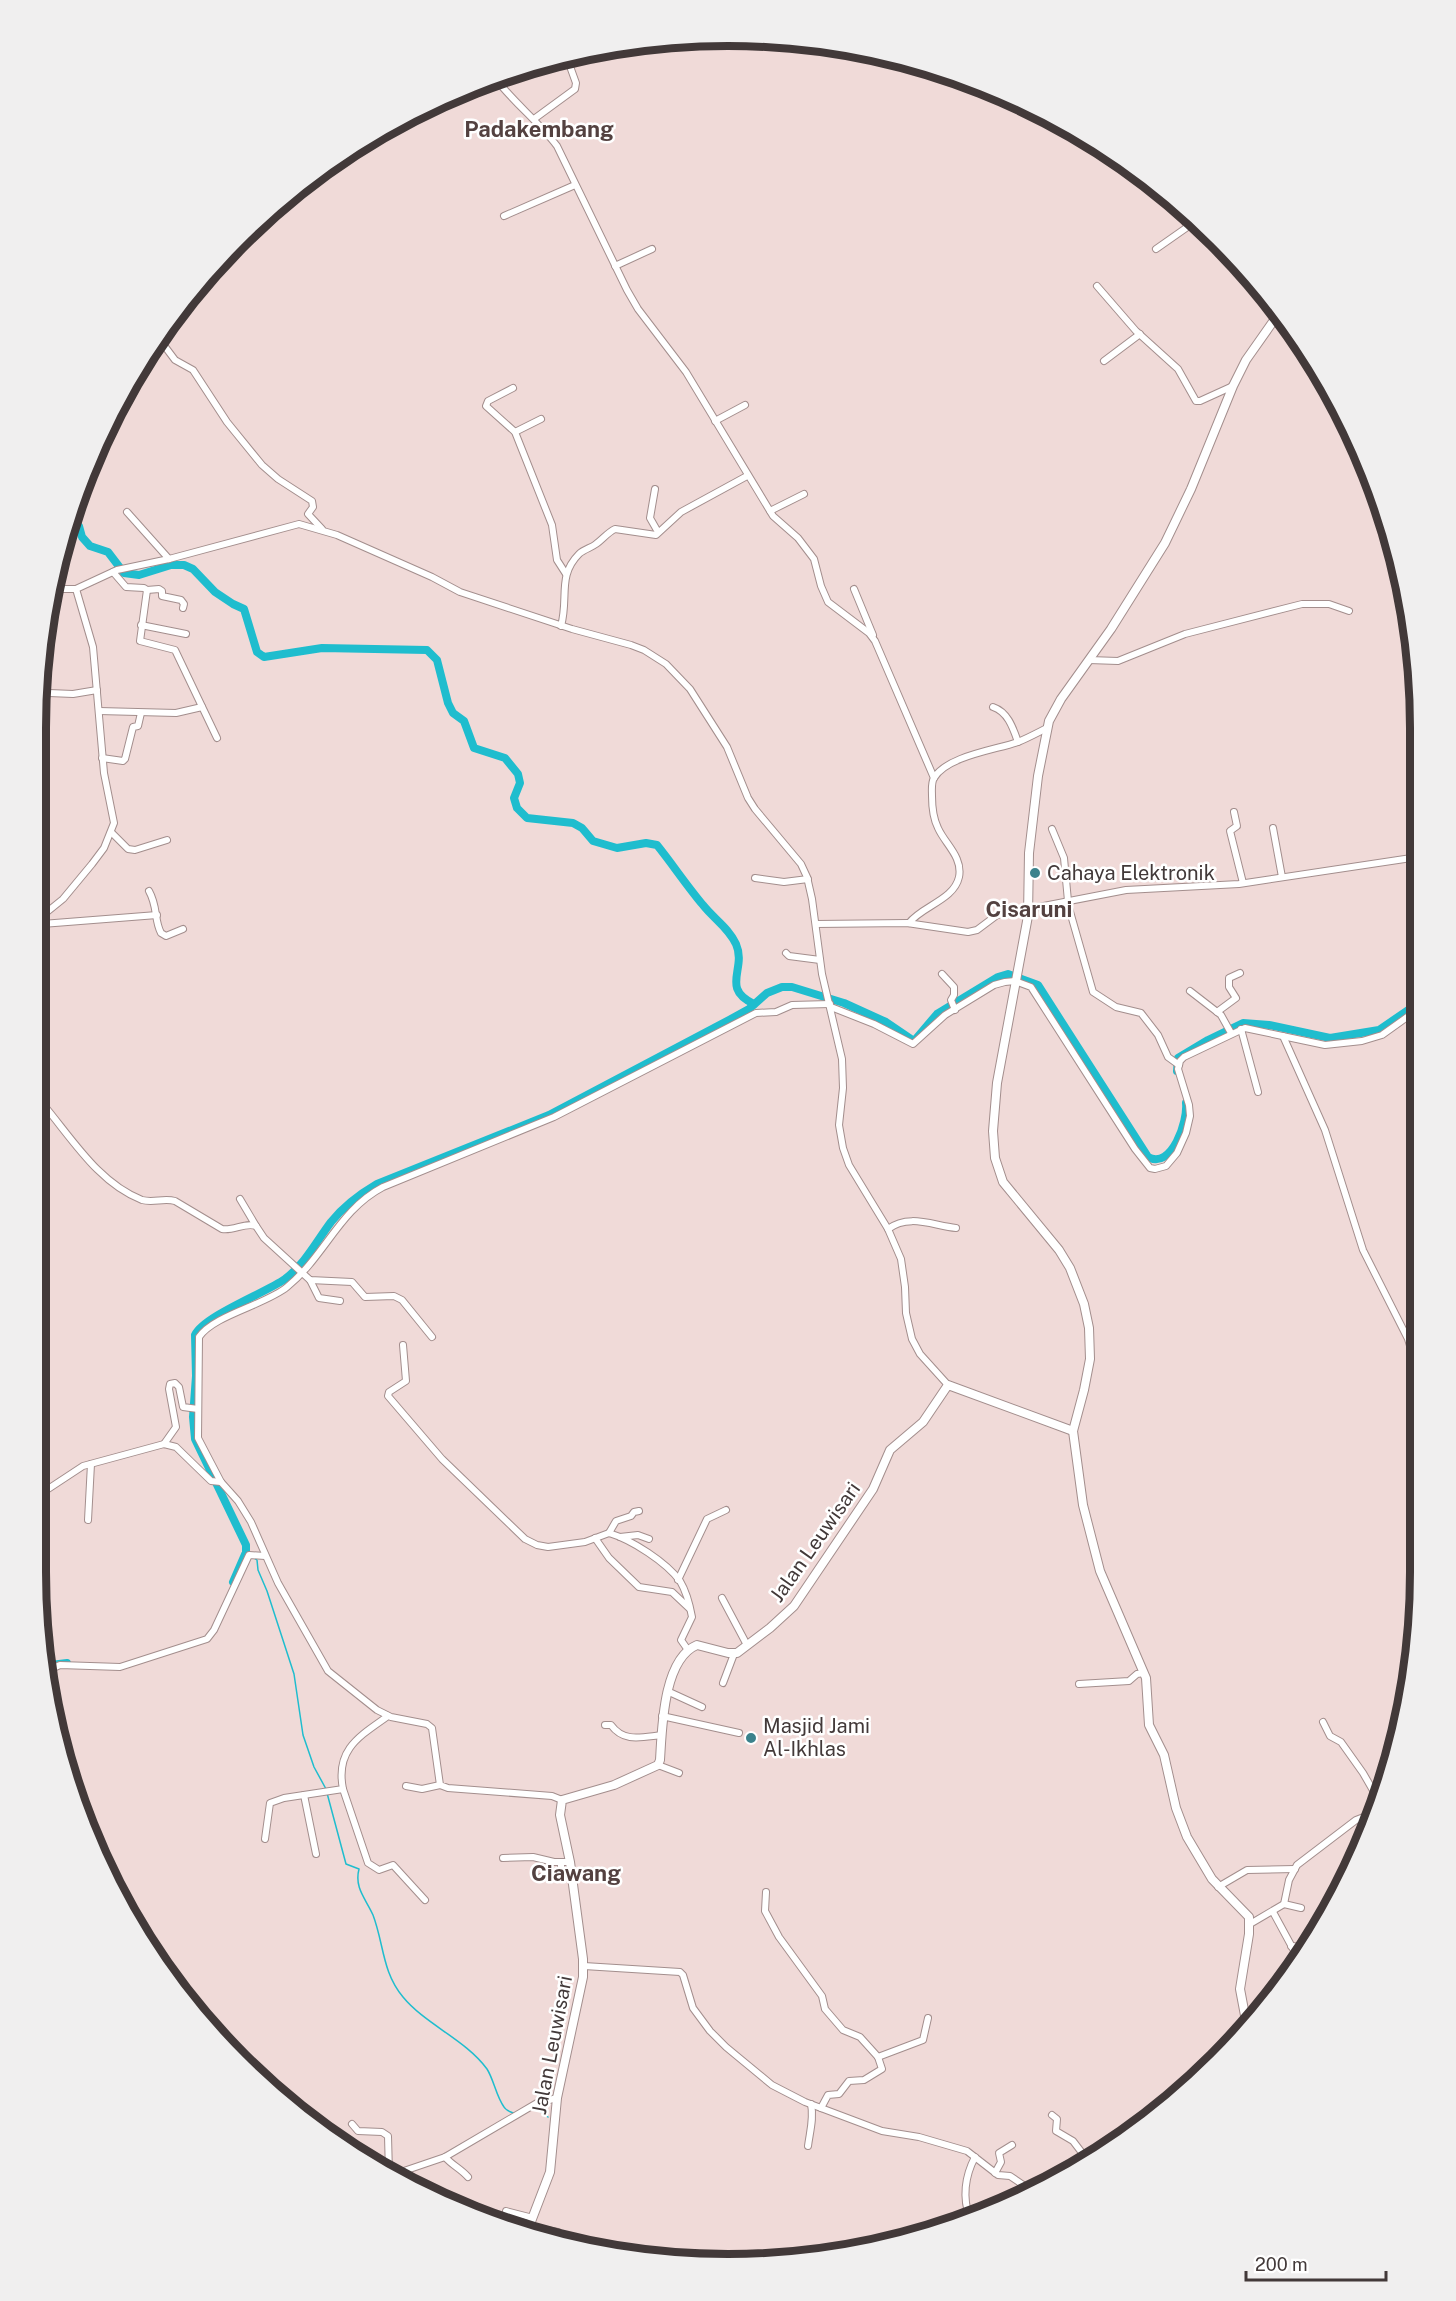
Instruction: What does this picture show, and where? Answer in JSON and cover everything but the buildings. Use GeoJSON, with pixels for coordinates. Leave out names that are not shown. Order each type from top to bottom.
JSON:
{"type":"FeatureCollection","features":[{"type":"Feature","properties":{"kind":"main road"},"geometry":{"type":"LineString","coordinates":[[1245,2016],[1240,1989],[1250,1924],[1245,1912],[1212,1880],[1181,1822],[1164,1755],[1148,1721],[1148,1687],[1144,1673],[1100,1571],[1088,1527],[1081,1496],[1073,1431],[1090,1359],[1089,1328],[1082,1297],[1070,1268],[1052,1239],[1003,1182],[993,1147],[993,1113],[1028,908],[1029,853],[1038,776],[1047,728],[1061,699],[1111,629],[1165,543],[1203,462],[1233,386],[1252,349],[1275,321]]}},
{"type":"Feature","properties":{"kind":"main road"},"geometry":{"type":"LineString","coordinates":[[948,1385],[1073,1431]]}},
{"type":"Feature","properties":{"kind":"main road","name":"Jalan Leuwisari"},"geometry":{"type":"LineString","coordinates":[[734,1654],[776,1623],[794,1606],[873,1489],[890,1450],[923,1422],[948,1385]]}},
{"type":"Feature","properties":{"kind":"main road"},"geometry":{"type":"LineString","coordinates":[[562,1800],[614,1785],[658,1765],[662,1716],[667,1691],[681,1659],[688,1650],[700,1645],[734,1654]]}},
{"type":"Feature","properties":{"kind":"main road","name":"Jalan Leuwisari"},"geometry":{"type":"LineString","coordinates":[[531,2225],[550,2172],[556,2098],[581,1990],[584,1966],[566,1863],[561,1815],[562,1800]]}},
{"type":"Feature","properties":{"kind":"street"},"geometry":{"type":"LineString","coordinates":[[534,119],[575,89],[576,81],[570,66]]}},
{"type":"Feature","properties":{"kind":"street"},"geometry":{"type":"LineString","coordinates":[[501,86],[557,146],[638,309],[686,372],[770,511],[798,538],[814,559],[828,602],[875,640]]}},
{"type":"Feature","properties":{"kind":"street"},"geometry":{"type":"LineString","coordinates":[[504,216],[575,185]]}},
{"type":"Feature","properties":{"kind":"street"},"geometry":{"type":"LineString","coordinates":[[1156,249],[1186,228],[1187,225]]}},
{"type":"Feature","properties":{"kind":"street"},"geometry":{"type":"LineString","coordinates":[[615,266],[652,249]]}},
{"type":"Feature","properties":{"kind":"street"},"geometry":{"type":"LineString","coordinates":[[1097,286],[1140,334],[1178,369],[1196,401],[1233,386]]}},
{"type":"Feature","properties":{"kind":"street"},"geometry":{"type":"LineString","coordinates":[[1104,361],[1140,334]]}},
{"type":"Feature","properties":{"kind":"street"},"geometry":{"type":"LineString","coordinates":[[164,345],[175,360],[194,370],[227,422],[262,465],[278,479],[312,501],[313,507],[308,514],[323,531]]}},
{"type":"Feature","properties":{"kind":"street"},"geometry":{"type":"LineString","coordinates":[[513,388],[489,400],[486,404],[488,409],[515,432],[550,520],[557,560],[566,574],[566,609],[561,626]]}},
{"type":"Feature","properties":{"kind":"street"},"geometry":{"type":"LineString","coordinates":[[715,421],[745,405]]}},
{"type":"Feature","properties":{"kind":"street"},"geometry":{"type":"LineString","coordinates":[[515,432],[542,419]]}},
{"type":"Feature","properties":{"kind":"street"},"geometry":{"type":"LineString","coordinates":[[566,574],[582,552],[594,546],[615,529],[652,536],[681,512],[747,476]]}},
{"type":"Feature","properties":{"kind":"street"},"geometry":{"type":"LineString","coordinates":[[655,489],[650,518],[658,532]]}},
{"type":"Feature","properties":{"kind":"street"},"geometry":{"type":"LineString","coordinates":[[770,511],[804,494]]}},
{"type":"Feature","properties":{"kind":"street"},"geometry":{"type":"LineString","coordinates":[[127,512],[169,559]]}},
{"type":"Feature","properties":{"kind":"street"},"geometry":{"type":"LineString","coordinates":[[61,589],[76,589],[126,567],[169,559],[293,525],[306,525],[432,577],[460,592],[561,626],[644,650],[675,672],[690,689],[727,747],[748,798],[755,809],[801,864],[808,879],[820,960],[842,1059],[840,1134],[849,1165],[888,1229],[901,1259],[906,1313],[912,1339],[920,1354],[948,1385]]}},
{"type":"Feature","properties":{"kind":"street"},"geometry":{"type":"LineString","coordinates":[[115,571],[126,587],[159,589],[162,591],[162,596],[181,600],[184,604],[183,608]]}},
{"type":"Feature","properties":{"kind":"street"},"geometry":{"type":"LineString","coordinates":[[46,913],[63,899],[104,848],[114,819],[102,758],[93,647],[76,589]]}},
{"type":"Feature","properties":{"kind":"street"},"geometry":{"type":"LineString","coordinates":[[854,589],[934,778]]}},
{"type":"Feature","properties":{"kind":"street"},"geometry":{"type":"LineString","coordinates":[[147,590],[141,625],[141,642],[173,648],[218,738]]}},
{"type":"Feature","properties":{"kind":"street"},"geometry":{"type":"LineString","coordinates":[[1089,660],[1118,661],[1185,634],[1302,604],[1329,604],[1349,611]]}},
{"type":"Feature","properties":{"kind":"street"},"geometry":{"type":"LineString","coordinates":[[141,625],[186,634]]}},
{"type":"Feature","properties":{"kind":"street"},"geometry":{"type":"LineString","coordinates":[[49,693],[72,694],[97,690]]}},
{"type":"Feature","properties":{"kind":"street"},"geometry":{"type":"LineString","coordinates":[[99,711],[176,713],[202,707]]}},
{"type":"Feature","properties":{"kind":"street"},"geometry":{"type":"LineString","coordinates":[[993,707],[998,708],[1010,721],[1018,742]]}},
{"type":"Feature","properties":{"kind":"street"},"geometry":{"type":"LineString","coordinates":[[102,758],[125,760],[130,733],[138,726],[141,713]]}},
{"type":"Feature","properties":{"kind":"street"},"geometry":{"type":"LineString","coordinates":[[909,924],[915,915],[954,887],[959,878],[957,858],[934,817],[932,786],[934,778],[947,766],[971,755],[1018,742],[1047,728]]}},
{"type":"Feature","properties":{"kind":"street"},"geometry":{"type":"LineString","coordinates":[[1234,812],[1237,826],[1232,829],[1231,835],[1243,883]]}},
{"type":"Feature","properties":{"kind":"street"},"geometry":{"type":"LineString","coordinates":[[1273,828],[1282,877]]}},
{"type":"Feature","properties":{"kind":"street"},"geometry":{"type":"LineString","coordinates":[[1052,829],[1064,858],[1067,901],[1093,992],[1116,1007],[1144,1016],[1158,1035],[1171,1060],[1178,1064]]}},
{"type":"Feature","properties":{"kind":"street"},"geometry":{"type":"LineString","coordinates":[[111,832],[128,849],[135,850],[167,840]]}},
{"type":"Feature","properties":{"kind":"street"},"geometry":{"type":"LineString","coordinates":[[816,924],[909,924],[968,932],[977,930],[997,915],[1126,890],[1243,883],[1410,859]]}},
{"type":"Feature","properties":{"kind":"street"},"geometry":{"type":"LineString","coordinates":[[755,878],[784,882],[808,879]]}},
{"type":"Feature","properties":{"kind":"street"},"geometry":{"type":"LineString","coordinates":[[149,891],[158,915],[158,928],[163,936],[183,929]]}},
{"type":"Feature","properties":{"kind":"street"},"geometry":{"type":"LineString","coordinates":[[46,924],[158,915]]}},
{"type":"Feature","properties":{"kind":"street"},"geometry":{"type":"LineString","coordinates":[[786,953],[789,956],[820,960]]}},
{"type":"Feature","properties":{"kind":"street"},"geometry":{"type":"LineString","coordinates":[[1217,1012],[1236,998],[1229,987],[1229,978],[1240,972]]}},
{"type":"Feature","properties":{"kind":"street"},"geometry":{"type":"LineString","coordinates":[[942,974],[954,987],[953,1006]]}},
{"type":"Feature","properties":{"kind":"street"},"geometry":{"type":"LineString","coordinates":[[217,1482],[198,1438],[195,1409],[198,1341],[201,1333],[280,1292],[350,1212],[362,1200],[383,1187],[554,1118],[756,1013],[776,1012],[792,1005],[829,1002],[914,1044],[953,1006],[1016,978],[1035,991],[1122,1131],[1150,1168],[1161,1168],[1170,1162],[1178,1154],[1186,1133],[1190,1116],[1189,1105],[1178,1064],[1184,1057],[1229,1029],[1258,1029],[1325,1045],[1362,1041],[1382,1035],[1410,1015]]}},
{"type":"Feature","properties":{"kind":"street"},"geometry":{"type":"LineString","coordinates":[[1190,991],[1217,1012],[1229,1029]]}},
{"type":"Feature","properties":{"kind":"street"},"geometry":{"type":"LineString","coordinates":[[1241,1029],[1258,1092]]}},
{"type":"Feature","properties":{"kind":"street"},"geometry":{"type":"LineString","coordinates":[[1283,1036],[1325,1130],[1363,1250],[1410,1348]]}},
{"type":"Feature","properties":{"kind":"street"},"geometry":{"type":"LineString","coordinates":[[46,1108],[95,1168],[139,1198],[149,1201],[166,1199],[175,1201],[222,1229],[256,1226]]}},
{"type":"Feature","properties":{"kind":"street"},"geometry":{"type":"LineString","coordinates":[[240,1199],[264,1238],[310,1280],[319,1298],[340,1301]]}},
{"type":"Feature","properties":{"kind":"street"},"geometry":{"type":"LineString","coordinates":[[888,1229],[905,1221],[956,1228]]}},
{"type":"Feature","properties":{"kind":"street"},"geometry":{"type":"LineString","coordinates":[[310,1280],[352,1282],[365,1297],[400,1298],[432,1337]]}},
{"type":"Feature","properties":{"kind":"street"},"geometry":{"type":"LineString","coordinates":[[403,1345],[406,1381],[389,1392],[388,1396],[456,1473],[525,1539],[548,1547],[585,1542],[609,1533],[616,1521],[639,1511]]}},
{"type":"Feature","properties":{"kind":"street"},"geometry":{"type":"LineString","coordinates":[[164,1444],[176,1426],[169,1389],[171,1383],[178,1386],[183,1407],[195,1409]]}},
{"type":"Feature","properties":{"kind":"street"},"geometry":{"type":"LineString","coordinates":[[46,1490],[78,1468],[164,1444],[176,1447],[238,1501],[251,1522],[265,1556],[294,1613],[328,1671],[355,1695],[388,1716],[427,1724],[432,1728],[440,1785]]}},
{"type":"Feature","properties":{"kind":"street"},"geometry":{"type":"LineString","coordinates":[[88,1520],[91,1464]]}},
{"type":"Feature","properties":{"kind":"street"},"geometry":{"type":"LineString","coordinates":[[678,1580],[707,1519],[726,1510]]}},
{"type":"Feature","properties":{"kind":"street"},"geometry":{"type":"LineString","coordinates":[[609,1533],[634,1544],[678,1580],[685,1591],[692,1619],[681,1640],[688,1650]]}},
{"type":"Feature","properties":{"kind":"street"},"geometry":{"type":"LineString","coordinates":[[620,1538],[638,1535],[649,1539]]}},
{"type":"Feature","properties":{"kind":"street"},"geometry":{"type":"LineString","coordinates":[[595,1538],[604,1552],[639,1587],[672,1592],[689,1608]]}},
{"type":"Feature","properties":{"kind":"street"},"geometry":{"type":"LineString","coordinates":[[53,1667],[60,1665],[120,1667],[207,1639],[214,1630],[248,1556],[252,1554],[265,1556]]}},
{"type":"Feature","properties":{"kind":"street"},"geometry":{"type":"LineString","coordinates":[[722,1598],[747,1645]]}},
{"type":"Feature","properties":{"kind":"street"},"geometry":{"type":"LineString","coordinates":[[723,1683],[734,1654]]}},
{"type":"Feature","properties":{"kind":"street"},"geometry":{"type":"LineString","coordinates":[[1079,1684],[1132,1680],[1137,1674],[1144,1673]]}},
{"type":"Feature","properties":{"kind":"street"},"geometry":{"type":"LineString","coordinates":[[667,1691],[702,1707]]}},
{"type":"Feature","properties":{"kind":"street"},"geometry":{"type":"LineString","coordinates":[[388,1716],[360,1737],[345,1753],[341,1764],[343,1788],[368,1863],[379,1870],[393,1865],[425,1900]]}},
{"type":"Feature","properties":{"kind":"street"},"geometry":{"type":"LineString","coordinates":[[662,1716],[739,1734]]}},
{"type":"Feature","properties":{"kind":"street"},"geometry":{"type":"LineString","coordinates":[[1323,1722],[1330,1736],[1341,1742],[1373,1791]]}},
{"type":"Feature","properties":{"kind":"street"},"geometry":{"type":"LineString","coordinates":[[605,1725],[611,1725],[618,1734],[629,1738],[662,1735]]}},
{"type":"Feature","properties":{"kind":"street"},"geometry":{"type":"LineString","coordinates":[[658,1765],[679,1773]]}},
{"type":"Feature","properties":{"kind":"street"},"geometry":{"type":"LineString","coordinates":[[406,1786],[422,1789],[440,1785],[447,1788],[552,1796],[562,1800]]}},
{"type":"Feature","properties":{"kind":"street"},"geometry":{"type":"LineString","coordinates":[[265,1839],[270,1803],[284,1798],[343,1788]]}},
{"type":"Feature","properties":{"kind":"street"},"geometry":{"type":"LineString","coordinates":[[304,1795],[316,1854]]}},
{"type":"Feature","properties":{"kind":"street"},"geometry":{"type":"LineString","coordinates":[[1250,1924],[1284,1904],[1289,1880],[1297,1865],[1343,1829],[1364,1816]]}},
{"type":"Feature","properties":{"kind":"street"},"geometry":{"type":"LineString","coordinates":[[502,1858],[532,1857],[566,1863],[561,1877],[542,1877]]}},
{"type":"Feature","properties":{"kind":"street"},"geometry":{"type":"LineString","coordinates":[[1218,1887],[1247,1870],[1295,1869]]}},
{"type":"Feature","properties":{"kind":"street"},"geometry":{"type":"LineString","coordinates":[[765,1892],[765,1911],[779,1937],[822,1996],[825,2009],[843,2030],[860,2037],[878,2057],[882,2069],[864,2080],[849,2081],[839,2094],[828,2095],[821,2108]]}},
{"type":"Feature","properties":{"kind":"street"},"geometry":{"type":"LineString","coordinates":[[1284,1904],[1301,1908]]}},
{"type":"Feature","properties":{"kind":"street"},"geometry":{"type":"LineString","coordinates":[[1273,1912],[1295,1952]]}},
{"type":"Feature","properties":{"kind":"street"},"geometry":{"type":"LineString","coordinates":[[1291,1946],[1298,1947]]}},
{"type":"Feature","properties":{"kind":"street"},"geometry":{"type":"LineString","coordinates":[[584,1966],[680,1972],[697,2015],[718,2040],[764,2079],[811,2104],[882,2131],[919,2137],[968,2151],[995,2173],[1010,2176],[1025,2186]]}},
{"type":"Feature","properties":{"kind":"street"},"geometry":{"type":"LineString","coordinates":[[878,2057],[921,2041],[924,2038],[928,2018]]}},
{"type":"Feature","properties":{"kind":"street"},"geometry":{"type":"LineString","coordinates":[[402,2171],[444,2157],[543,2100],[556,2098]]}},
{"type":"Feature","properties":{"kind":"street"},"geometry":{"type":"LineString","coordinates":[[808,2146],[814,2117],[811,2104]]}},
{"type":"Feature","properties":{"kind":"street"},"geometry":{"type":"LineString","coordinates":[[1052,2115],[1057,2119],[1056,2131],[1073,2141],[1083,2154]]}},
{"type":"Feature","properties":{"kind":"street"},"geometry":{"type":"LineString","coordinates":[[352,2124],[358,2131],[382,2132],[387,2136],[391,2165]]}},
{"type":"Feature","properties":{"kind":"street"},"geometry":{"type":"LineString","coordinates":[[995,2173],[1001,2162],[999,2153],[1012,2145]]}},
{"type":"Feature","properties":{"kind":"street"},"geometry":{"type":"LineString","coordinates":[[444,2157],[452,2165],[459,2167],[468,2177]]}},
{"type":"Feature","properties":{"kind":"street"},"geometry":{"type":"LineString","coordinates":[[968,2211],[965,2181],[975,2157]]}},
{"type":"Feature","properties":{"kind":"street"},"geometry":{"type":"LineString","coordinates":[[506,2211],[525,2223]]}},
{"type":"Feature","properties":{"kind":"street"},"geometry":{"type":"LineString","coordinates":[[549,2230],[558,2232]]}},
{"type":"Feature","properties":{"kind":"waterway"},"geometry":{"type":"LineString","coordinates":[[78,525],[82,537],[90,546],[108,552],[124,573],[139,575],[171,565],[184,565],[193,569],[215,592],[244,609],[257,652],[264,657],[322,648],[427,650],[437,660],[448,703],[453,713],[464,721],[474,748],[505,758],[518,774],[520,783],[514,798],[517,808],[527,818],[573,823],[582,828],[593,841],[617,848],[646,843],[657,845],[697,898],[733,938],[739,953],[736,985],[744,998],[754,1004]]}},
{"type":"Feature","properties":{"kind":"waterway"},"geometry":{"type":"LineString","coordinates":[[233,1582],[246,1552],[246,1545],[195,1439],[193,1417],[196,1376],[195,1335],[210,1320],[285,1279],[304,1260],[341,1211],[358,1196],[377,1184],[549,1115],[729,1020],[749,1009],[767,993],[782,987],[792,987],[844,1003],[886,1022],[914,1041],[937,1014],[998,977],[1008,974],[1038,985],[1148,1157],[1157,1159],[1164,1157],[1177,1142],[1184,1121],[1186,1103]]}},
{"type":"Feature","properties":{"kind":"waterway"},"geometry":{"type":"LineString","coordinates":[[1177,1071],[1178,1058],[1243,1023],[1269,1025],[1330,1038],[1379,1030],[1410,1009]]}},
{"type":"Feature","properties":{"kind":"waterway"},"geometry":{"type":"LineString","coordinates":[[254,1558],[257,1560],[258,1570],[294,1674],[303,1735],[314,1767],[326,1789]]}},
{"type":"Feature","properties":{"kind":"waterway"},"geometry":{"type":"LineString","coordinates":[[53,1665],[67,1663]]}},
{"type":"Feature","properties":{"kind":"waterway"},"geometry":{"type":"LineString","coordinates":[[327,1793],[346,1864],[359,1869],[359,1888],[373,1915],[387,1968],[396,1987],[422,2016],[468,2049],[478,2059],[487,2069],[504,2107],[515,2114]]}},
{"type":"Feature","properties":{"kind":"waterway"},"geometry":{"type":"LineString","coordinates":[[536,2108],[548,2117]]}},
{"type":"Feature","properties":{"kind":"place","name":"Cahaya Elektronik"},"geometry":{"type":"Point","coordinates":[1035,873]}},
{"type":"Feature","properties":{"kind":"place","name":"Masjid Jami Al-Ikhlas"},"geometry":{"type":"Point","coordinates":[751,1738]}},
{"type":"Feature","properties":{"kind":"district","name":"Padakembang"},"geometry":{"type":"Point","coordinates":[539,129]}},
{"type":"Feature","properties":{"kind":"district","name":"Cisaruni"},"geometry":{"type":"Point","coordinates":[1029,909]}},
{"type":"Feature","properties":{"kind":"district","name":"Ciawang"},"geometry":{"type":"Point","coordinates":[576,1873]}}]}
